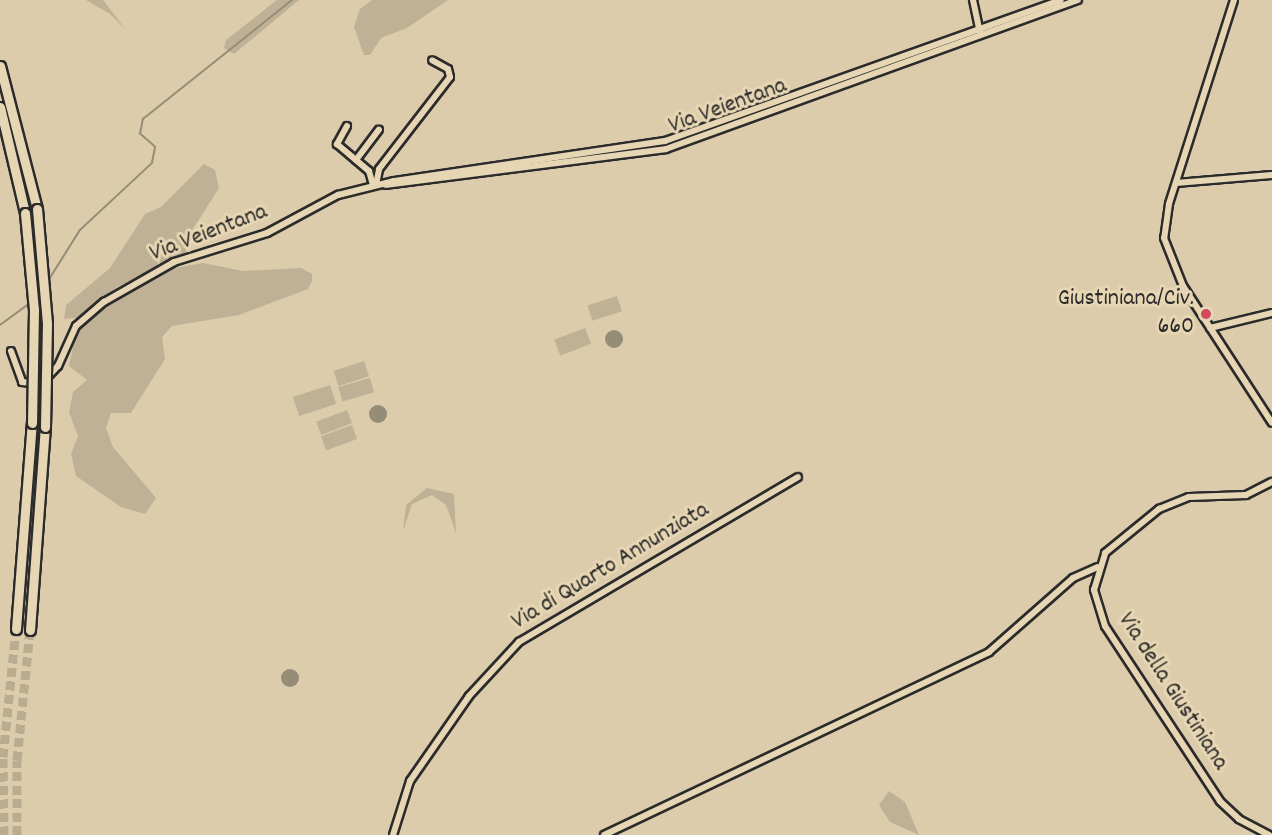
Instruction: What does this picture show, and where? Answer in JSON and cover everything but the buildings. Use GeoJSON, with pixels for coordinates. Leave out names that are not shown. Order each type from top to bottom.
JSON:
{"type":"FeatureCollection","features":[{"type":"Feature","properties":{"kind":"highway"},"geometry":{"type":"LineString","coordinates":[[0,66],[37,209],[47,316],[45,426],[30,630]]}},
{"type":"Feature","properties":{"kind":"highway"},"geometry":{"type":"LineString","coordinates":[[0,106],[25,213],[34,310],[32,423],[16,629]]}},
{"type":"Feature","properties":{"kind":"street"},"geometry":{"type":"LineString","coordinates":[[973,0],[980,32]]}},
{"type":"Feature","properties":{"kind":"street","name":"Via Veientana"},"geometry":{"type":"LineString","coordinates":[[980,32],[1061,0]]}},
{"type":"Feature","properties":{"kind":"street","name":"Via Veientana"},"geometry":{"type":"LineString","coordinates":[[11,351],[22,382],[41,384],[58,366],[78,323],[129,287],[182,259],[267,233],[333,197],[374,185],[649,145],[716,127],[980,32],[1078,0]]}},
{"type":"Feature","properties":{"kind":"street"},"geometry":{"type":"LineString","coordinates":[[1234,0],[1165,223],[1166,248],[1210,328],[1272,423]]}},
{"type":"Feature","properties":{"kind":"street"},"geometry":{"type":"LineString","coordinates":[[374,185],[379,169],[450,73],[432,60]]}},
{"type":"Feature","properties":{"kind":"street"},"geometry":{"type":"LineString","coordinates":[[347,126],[337,141],[369,171],[374,185]]}},
{"type":"Feature","properties":{"kind":"street"},"geometry":{"type":"LineString","coordinates":[[356,160],[379,130]]}},
{"type":"Feature","properties":{"kind":"street"},"geometry":{"type":"LineString","coordinates":[[1176,183],[1272,175]]}},
{"type":"Feature","properties":{"kind":"street"},"geometry":{"type":"LineString","coordinates":[[1210,328],[1272,312]]}},
{"type":"Feature","properties":{"kind":"street","name":"Via di Quarto Annunziata"},"geometry":{"type":"LineString","coordinates":[[393,835],[410,781],[469,696],[519,642],[566,609],[798,477]]}},
{"type":"Feature","properties":{"kind":"street","name":"Via della Giustiniana"},"geometry":{"type":"LineString","coordinates":[[1269,835],[1239,819],[1220,801],[1105,626],[1095,596],[1098,567],[1117,540],[1171,502],[1246,495],[1272,482]]}},
{"type":"Feature","properties":{"kind":"street"},"geometry":{"type":"LineString","coordinates":[[603,835],[989,652],[1073,578],[1098,567]]}},
{"type":"Feature","properties":{"kind":"shaded area"},"geometry":{"type":"Polygon","coordinates":[[[86,0],[103,0],[126,30],[110,14],[86,0]]]}},
{"type":"Feature","properties":{"kind":"shaded area"},"geometry":{"type":"Polygon","coordinates":[[[277,0],[299,0],[234,54],[224,48],[226,40],[277,0]]]}},
{"type":"Feature","properties":{"kind":"shaded area"},"geometry":{"type":"Polygon","coordinates":[[[372,0],[448,0],[407,28],[381,38],[370,55],[364,55],[354,27],[360,9],[372,0]]]}},
{"type":"Feature","properties":{"kind":"shaded area"},"geometry":{"type":"Polygon","coordinates":[[[204,164],[215,170],[219,188],[186,240],[186,253],[117,287],[77,318],[64,319],[66,305],[110,268],[145,214],[161,207],[204,164]]]}},
{"type":"Feature","properties":{"kind":"shaded area"},"geometry":{"type":"Polygon","coordinates":[[[203,263],[243,271],[301,268],[312,274],[312,281],[308,289],[239,315],[172,326],[162,337],[165,359],[131,413],[111,413],[106,428],[113,447],[156,498],[145,514],[121,507],[76,476],[71,454],[78,436],[69,412],[73,392],[87,380],[69,366],[75,337],[86,319],[163,270],[203,263]]]}},
{"type":"Feature","properties":{"kind":"shaded area"},"geometry":{"type":"Polygon","coordinates":[[[617,296],[622,311],[592,321],[588,306],[617,296]]]}},
{"type":"Feature","properties":{"kind":"shaded area"},"geometry":{"type":"Polygon","coordinates":[[[585,328],[591,344],[560,356],[554,340],[585,328]]]}},
{"type":"Feature","properties":{"kind":"shaded area"},"geometry":{"type":"Polygon","coordinates":[[[614,330],[620,333],[623,339],[620,345],[614,348],[608,345],[605,339],[608,333],[614,330]]]}},
{"type":"Feature","properties":{"kind":"shaded area"},"geometry":{"type":"Polygon","coordinates":[[[364,361],[369,376],[339,386],[334,371],[364,361]]]}},
{"type":"Feature","properties":{"kind":"shaded area"},"geometry":{"type":"Polygon","coordinates":[[[370,378],[374,392],[342,402],[338,387],[370,378]]]}},
{"type":"Feature","properties":{"kind":"shaded area"},"geometry":{"type":"Polygon","coordinates":[[[330,385],[336,404],[299,416],[293,397],[330,385]]]}},
{"type":"Feature","properties":{"kind":"shaded area"},"geometry":{"type":"Polygon","coordinates":[[[374,405],[382,405],[387,410],[385,421],[374,423],[369,418],[369,410],[374,405]]]}},
{"type":"Feature","properties":{"kind":"shaded area"},"geometry":{"type":"Polygon","coordinates":[[[347,410],[352,423],[321,435],[316,422],[347,410]]]}},
{"type":"Feature","properties":{"kind":"shaded area"},"geometry":{"type":"Polygon","coordinates":[[[352,425],[357,439],[326,450],[321,436],[352,425]]]}},
{"type":"Feature","properties":{"kind":"shaded area"},"geometry":{"type":"Polygon","coordinates":[[[427,488],[454,494],[456,533],[446,505],[432,495],[412,504],[403,531],[406,505],[427,488]]]}},
{"type":"Feature","properties":{"kind":"shaded area"},"geometry":{"type":"Polygon","coordinates":[[[290,669],[296,672],[299,678],[296,684],[290,687],[284,684],[281,678],[284,672],[290,669]]]}},
{"type":"Feature","properties":{"kind":"shaded area"},"geometry":{"type":"Polygon","coordinates":[[[889,791],[905,802],[919,835],[890,822],[879,805],[889,791]]]}},
{"type":"Feature","properties":{"kind":"waterway"},"geometry":{"type":"LineString","coordinates":[[48,281],[80,230],[152,163],[155,147],[140,134],[143,119],[292,0]]}},
{"type":"Feature","properties":{"kind":"waterway"},"geometry":{"type":"LineString","coordinates":[[0,325],[30,303]]}},
{"type":"Feature","properties":{"kind":"tunnel"},"geometry":{"type":"LineString","coordinates":[[4,835],[3,757],[16,629]]}},
{"type":"Feature","properties":{"kind":"tunnel"},"geometry":{"type":"LineString","coordinates":[[17,835],[17,760],[30,630]]}},
{"type":"Feature","properties":{"kind":"place","name":"Giustiniana/Civ. 660"},"geometry":{"type":"Point","coordinates":[1206,314]}}]}
